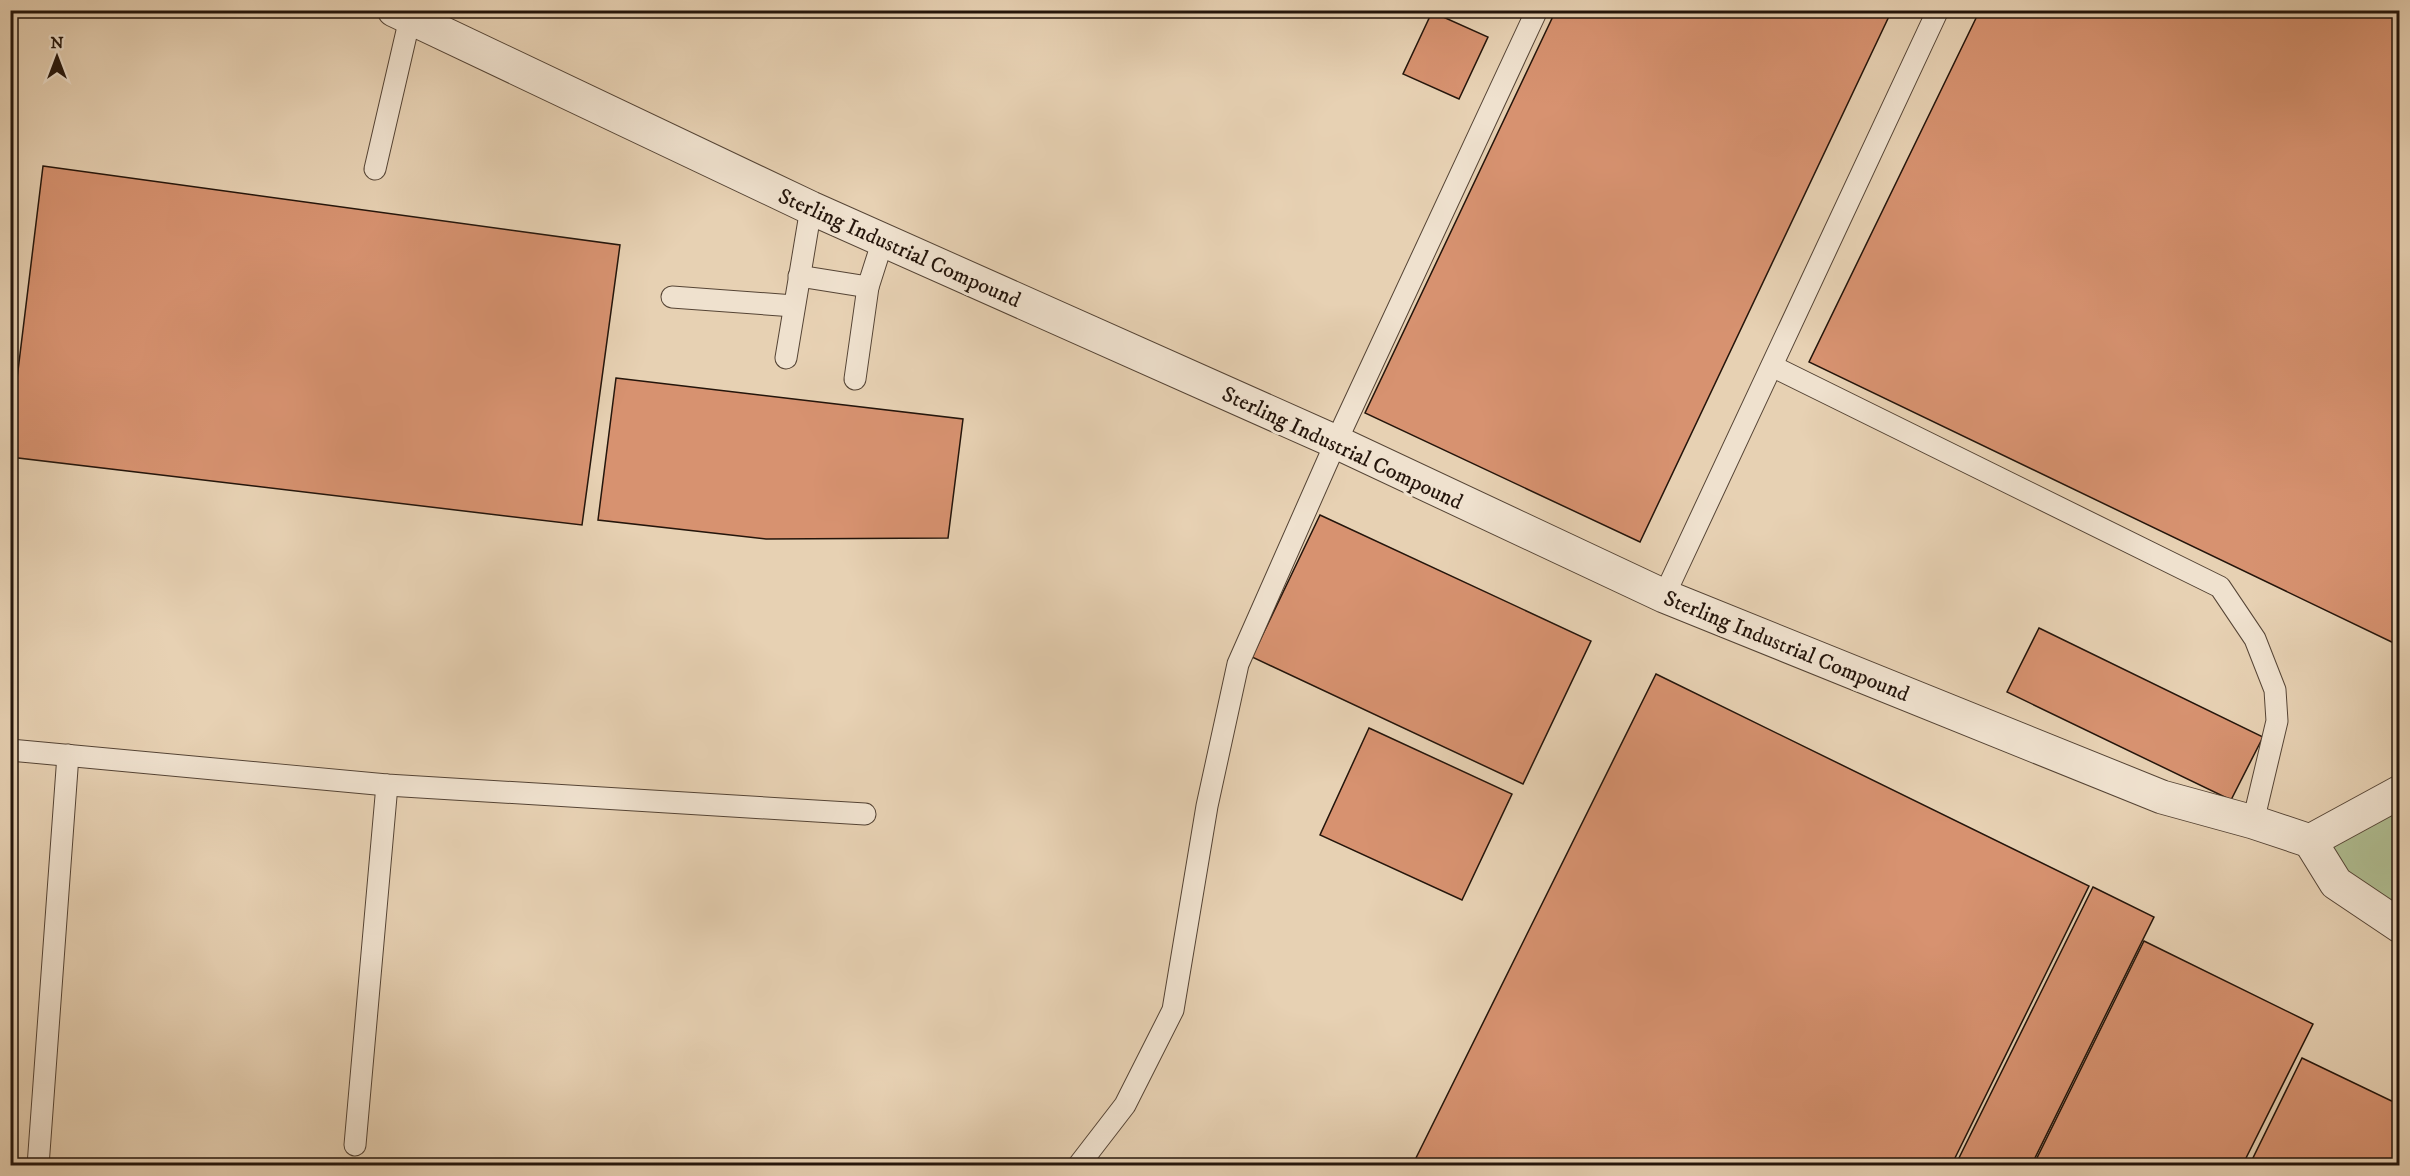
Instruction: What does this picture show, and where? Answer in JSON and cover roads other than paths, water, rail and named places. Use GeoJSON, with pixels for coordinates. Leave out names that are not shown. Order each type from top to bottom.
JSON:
{"type":"FeatureCollection","features":[{"type":"Feature","properties":{"kind":"street","name":"Sterling Industrial Compound"},"geometry":{"type":"LineString","coordinates":[[402,14],[811,208],[1336,442],[1664,596],[2162,797],[2253,822],[2310,841]]}},
{"type":"Feature","properties":{"kind":"street"},"geometry":{"type":"LineString","coordinates":[[2400,792],[2310,841],[2336,883],[2400,926]]}},
{"type":"Feature","properties":{"kind":"lane"},"geometry":{"type":"LineString","coordinates":[[1078,1166],[1125,1105],[1173,1010],[1207,806],[1238,664],[1336,442],[1537,10]]}},
{"type":"Feature","properties":{"kind":"lane"},"geometry":{"type":"LineString","coordinates":[[1664,596],[1938,10]]}},
{"type":"Feature","properties":{"kind":"lane"},"geometry":{"type":"LineString","coordinates":[[375,169],[402,14]]}},
{"type":"Feature","properties":{"kind":"lane"},"geometry":{"type":"LineString","coordinates":[[786,358],[811,208]]}},
{"type":"Feature","properties":{"kind":"lane"},"geometry":{"type":"LineString","coordinates":[[855,379],[868,288],[883,240]]}},
{"type":"Feature","properties":{"kind":"lane"},"geometry":{"type":"LineString","coordinates":[[799,276],[868,288]]}},
{"type":"Feature","properties":{"kind":"lane"},"geometry":{"type":"LineString","coordinates":[[672,297],[794,306]]}},
{"type":"Feature","properties":{"kind":"lane"},"geometry":{"type":"LineString","coordinates":[[1772,366],[2220,587],[2256,639],[2275,690],[2277,721],[2253,822]]}},
{"type":"Feature","properties":{"kind":"lane"},"geometry":{"type":"LineString","coordinates":[[10,750],[387,785],[865,814]]}},
{"type":"Feature","properties":{"kind":"lane"},"geometry":{"type":"LineString","coordinates":[[38,1166],[68,755]]}},
{"type":"Feature","properties":{"kind":"lane"},"geometry":{"type":"LineString","coordinates":[[355,1145],[387,785]]}}]}
